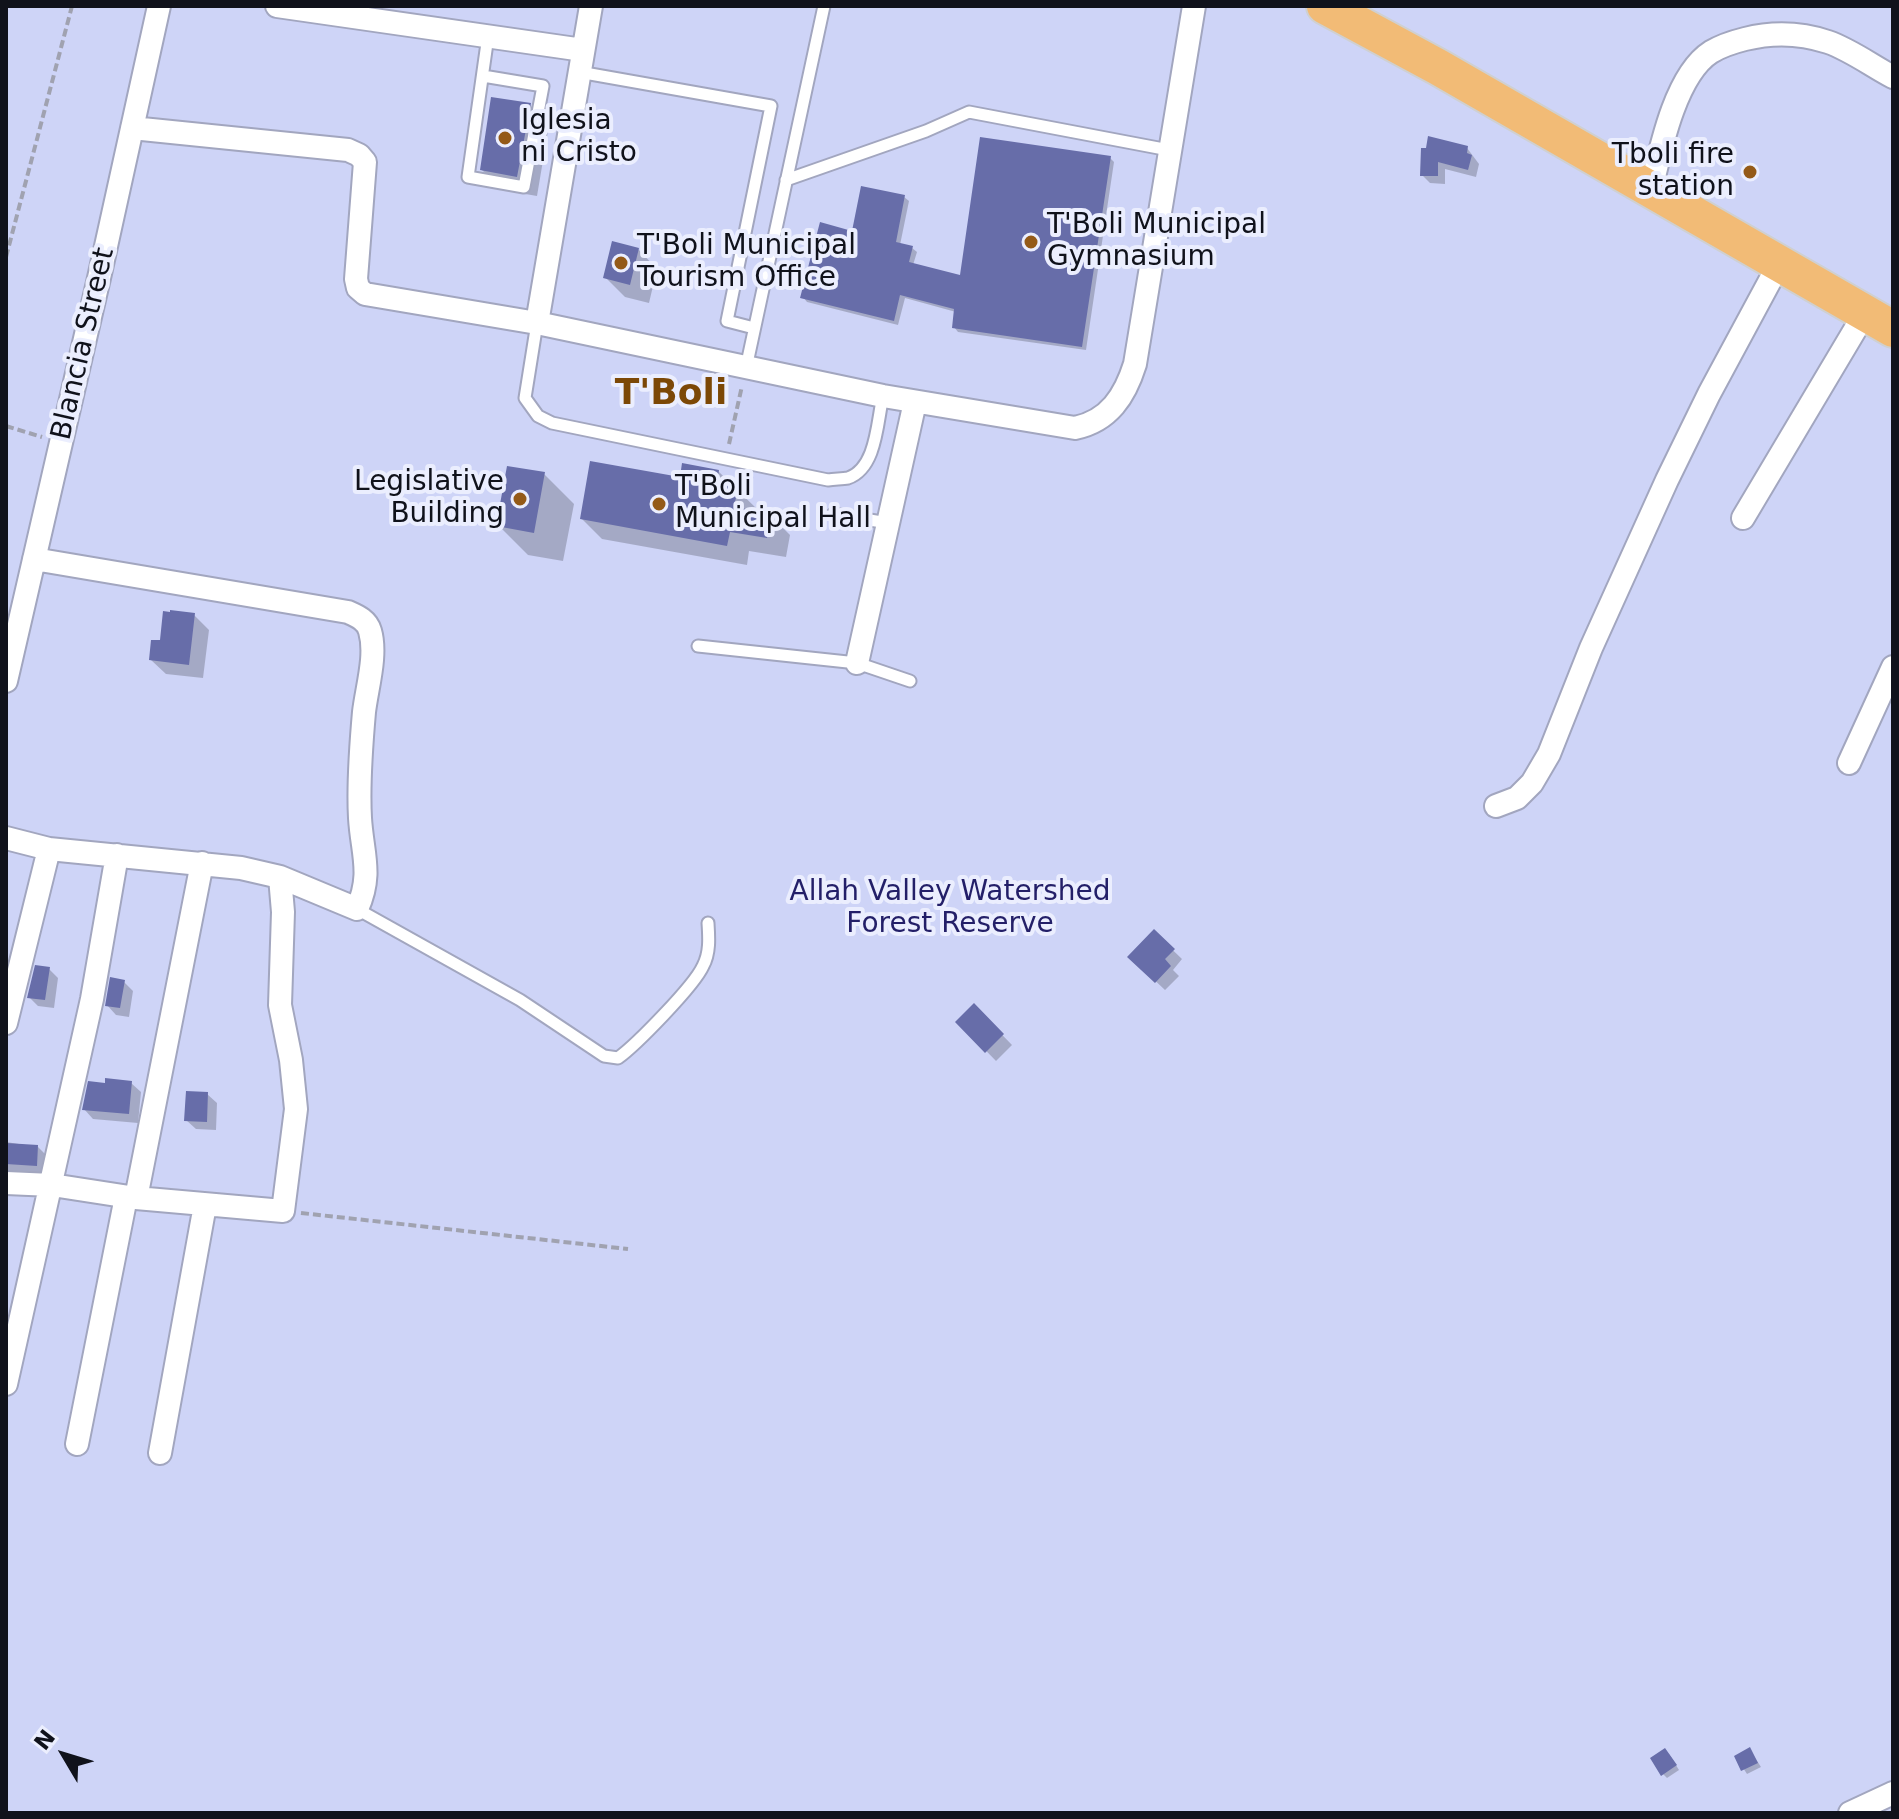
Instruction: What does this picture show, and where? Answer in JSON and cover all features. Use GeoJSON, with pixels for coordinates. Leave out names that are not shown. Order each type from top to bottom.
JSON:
{"type":"FeatureCollection","features":[{"type":"Feature","properties":{"kind":"main road"},"geometry":{"type":"LineString","coordinates":[[1325,6],[1438,67],[1879,321]]}},
{"type":"Feature","properties":{"kind":"street","name":"Blancia Street"},"geometry":{"type":"LineString","coordinates":[[6,681],[159,6]]}},
{"type":"Feature","properties":{"kind":"street"},"geometry":{"type":"LineString","coordinates":[[277,6],[329,10],[488,36],[581,61]]}},
{"type":"Feature","properties":{"kind":"street"},"geometry":{"type":"LineString","coordinates":[[537,323],[591,6]]}},
{"type":"Feature","properties":{"kind":"street"},"geometry":{"type":"LineString","coordinates":[[132,128],[348,150],[359,155],[365,162],[356,279],[358,288],[365,294],[537,323],[883,396],[1075,428],[1089,425],[1108,414],[1122,398],[1135,364],[1194,6]]}},
{"type":"Feature","properties":{"kind":"street"},"geometry":{"type":"LineString","coordinates":[[1651,190],[1674,106],[1689,78],[1708,54],[1729,43],[1762,35],[1797,34],[1831,43],[1893,77]]}},
{"type":"Feature","properties":{"kind":"street"},"geometry":{"type":"LineString","coordinates":[[1496,806],[1517,798],[1532,783],[1549,754],[1591,648],[1667,480],[1779,264]]}},
{"type":"Feature","properties":{"kind":"street"},"geometry":{"type":"LineString","coordinates":[[1743,518],[1879,321]]}},
{"type":"Feature","properties":{"kind":"street"},"geometry":{"type":"LineString","coordinates":[[857,663],[915,402]]}},
{"type":"Feature","properties":{"kind":"street"},"geometry":{"type":"LineString","coordinates":[[6,838],[49,849],[241,868],[280,877],[357,909],[367,876],[360,818],[364,714],[372,642],[370,627],[362,619],[337,609],[34,559]]}},
{"type":"Feature","properties":{"kind":"street"},"geometry":{"type":"LineString","coordinates":[[1849,763],[1893,667]]}},
{"type":"Feature","properties":{"kind":"street"},"geometry":{"type":"LineString","coordinates":[[6,1023],[49,849]]}},
{"type":"Feature","properties":{"kind":"street"},"geometry":{"type":"LineString","coordinates":[[6,1384],[99,963],[117,855]]}},
{"type":"Feature","properties":{"kind":"street"},"geometry":{"type":"LineString","coordinates":[[77,1444],[202,863]]}},
{"type":"Feature","properties":{"kind":"street"},"geometry":{"type":"LineString","coordinates":[[6,1183],[52,1185],[131,1197],[283,1211],[296,1109],[291,1060],[280,1005],[283,912],[280,877]]}},
{"type":"Feature","properties":{"kind":"street"},"geometry":{"type":"LineString","coordinates":[[160,1453],[205,1205]]}},
{"type":"Feature","properties":{"kind":"street"},"geometry":{"type":"LineString","coordinates":[[1850,1813],[1893,1793]]}},
{"type":"Feature","properties":{"kind":"lane"},"geometry":{"type":"LineString","coordinates":[[746,368],[824,6]]}},
{"type":"Feature","properties":{"kind":"lane"},"geometry":{"type":"LineString","coordinates":[[483,76],[543,86],[524,187],[468,177],[488,36]]}},
{"type":"Feature","properties":{"kind":"lane"},"geometry":{"type":"LineString","coordinates":[[581,61],[771,106],[727,321],[754,328]]}},
{"type":"Feature","properties":{"kind":"lane"},"geometry":{"type":"LineString","coordinates":[[786,180],[926,131],[969,112],[1169,150]]}},
{"type":"Feature","properties":{"kind":"lane"},"geometry":{"type":"LineString","coordinates":[[537,323],[525,398],[538,416],[552,423],[828,480],[849,477],[861,470],[871,453],[883,396]]}},
{"type":"Feature","properties":{"kind":"lane"},"geometry":{"type":"LineString","coordinates":[[833,514],[888,523]]}},
{"type":"Feature","properties":{"kind":"lane"},"geometry":{"type":"LineString","coordinates":[[698,646],[857,663],[910,681]]}},
{"type":"Feature","properties":{"kind":"lane"},"geometry":{"type":"LineString","coordinates":[[357,909],[520,1000],[604,1056],[618,1058],[680,996],[704,966],[709,946],[708,923]]}},
{"type":"Feature","properties":{"kind":"path"},"geometry":{"type":"LineString","coordinates":[[6,257],[72,6]]}},
{"type":"Feature","properties":{"kind":"path"},"geometry":{"type":"LineString","coordinates":[[726,459],[746,368]]}},
{"type":"Feature","properties":{"kind":"path"},"geometry":{"type":"LineString","coordinates":[[6,426],[61,443]]}},
{"type":"Feature","properties":{"kind":"path"},"geometry":{"type":"LineString","coordinates":[[283,1211],[628,1249]]}},
{"type":"Feature","properties":{"kind":"green space","name":"Allah Valley Watershed Forest Reserve"},"geometry":{"type":"Polygon","coordinates":[[[6,6],[1893,6],[1893,1813],[6,1813],[6,6]]]}},
{"type":"Feature","properties":{"kind":"building","name":"Iglesia ni Cristo"},"geometry":{"type":"Polygon","coordinates":[[[491,97],[531,103],[517,177],[480,170],[491,97]]]}},
{"type":"Feature","properties":{"kind":"building"},"geometry":{"type":"Polygon","coordinates":[[[1428,136],[1468,146],[1467,153],[1472,155],[1468,170],[1438,162],[1438,176],[1420,176],[1421,148],[1426,148],[1428,136]]]}},
{"type":"Feature","properties":{"kind":"building","name":"T'Boli Municipal Gymnasium"},"geometry":{"type":"Polygon","coordinates":[[[980,137],[1111,156],[1082,347],[952,328],[954,309],[900,295],[894,321],[800,298],[820,222],[852,231],[861,186],[905,195],[896,242],[913,246],[909,262],[960,275],[980,137]]]}},
{"type":"Feature","properties":{"kind":"building","name":"T'Boli Municipal Tourism Office"},"geometry":{"type":"Polygon","coordinates":[[[612,241],[639,248],[630,285],[603,278],[612,241]]]}},
{"type":"Feature","properties":{"kind":"building","name":"T'Boli Municipal Hall"},"geometry":{"type":"Polygon","coordinates":[[[590,461],[680,477],[682,463],[719,470],[717,484],[738,488],[734,507],[771,513],[767,538],[730,532],[727,546],[580,519],[590,461]]]}},
{"type":"Feature","properties":{"kind":"building","name":"Legislative Building"},"geometry":{"type":"Polygon","coordinates":[[[507,466],[545,472],[534,533],[496,526],[507,466]]]}},
{"type":"Feature","properties":{"kind":"building"},"geometry":{"type":"Polygon","coordinates":[[[163,611],[195,613],[189,665],[149,660],[151,640],[160,640],[163,611]]]}},
{"type":"Feature","properties":{"kind":"building"},"geometry":{"type":"Polygon","coordinates":[[[1154,929],[1175,949],[1165,959],[1171,966],[1155,983],[1127,957],[1154,929]]]}},
{"type":"Feature","properties":{"kind":"building"},"geometry":{"type":"Polygon","coordinates":[[[35,965],[50,967],[45,1000],[27,998],[35,965]]]}},
{"type":"Feature","properties":{"kind":"building"},"geometry":{"type":"Polygon","coordinates":[[[110,977],[125,980],[120,1008],[105,1006],[110,977]]]}},
{"type":"Feature","properties":{"kind":"building"},"geometry":{"type":"Polygon","coordinates":[[[974,1003],[1004,1034],[985,1053],[955,1022],[974,1003]]]}},
{"type":"Feature","properties":{"kind":"building"},"geometry":{"type":"Polygon","coordinates":[[[105,1078],[132,1081],[129,1114],[82,1110],[88,1081],[105,1083],[105,1078]]]}},
{"type":"Feature","properties":{"kind":"building"},"geometry":{"type":"Polygon","coordinates":[[[186,1091],[208,1092],[207,1122],[184,1121],[186,1091]]]}},
{"type":"Feature","properties":{"kind":"building"},"geometry":{"type":"Polygon","coordinates":[[[6,1143],[38,1145],[37,1166],[6,1164],[6,1143]]]}},
{"type":"Feature","properties":{"kind":"building"},"geometry":{"type":"Polygon","coordinates":[[[1750,1747],[1758,1763],[1741,1771],[1734,1756],[1750,1747]]]}},
{"type":"Feature","properties":{"kind":"building"},"geometry":{"type":"Polygon","coordinates":[[[1665,1748],[1677,1765],[1661,1776],[1650,1758],[1665,1748]]]}},
{"type":"Feature","properties":{"kind":"place","name":"Iglesia ni Cristo"},"geometry":{"type":"Point","coordinates":[505,138]}},
{"type":"Feature","properties":{"kind":"place","name":"Tboli fire station"},"geometry":{"type":"Point","coordinates":[1750,172]}},
{"type":"Feature","properties":{"kind":"place","name":"T'Boli Municipal Gymnasium"},"geometry":{"type":"Point","coordinates":[1031,242]}},
{"type":"Feature","properties":{"kind":"place","name":"T'Boli Municipal Tourism Office"},"geometry":{"type":"Point","coordinates":[621,263]}},
{"type":"Feature","properties":{"kind":"place","name":"Legislative Building"},"geometry":{"type":"Point","coordinates":[520,499]}},
{"type":"Feature","properties":{"kind":"place","name":"T'Boli Municipal Hall"},"geometry":{"type":"Point","coordinates":[659,504]}},
{"type":"Feature","properties":{"kind":"district","name":"T'Boli"},"geometry":{"type":"Point","coordinates":[671,395]}}]}
